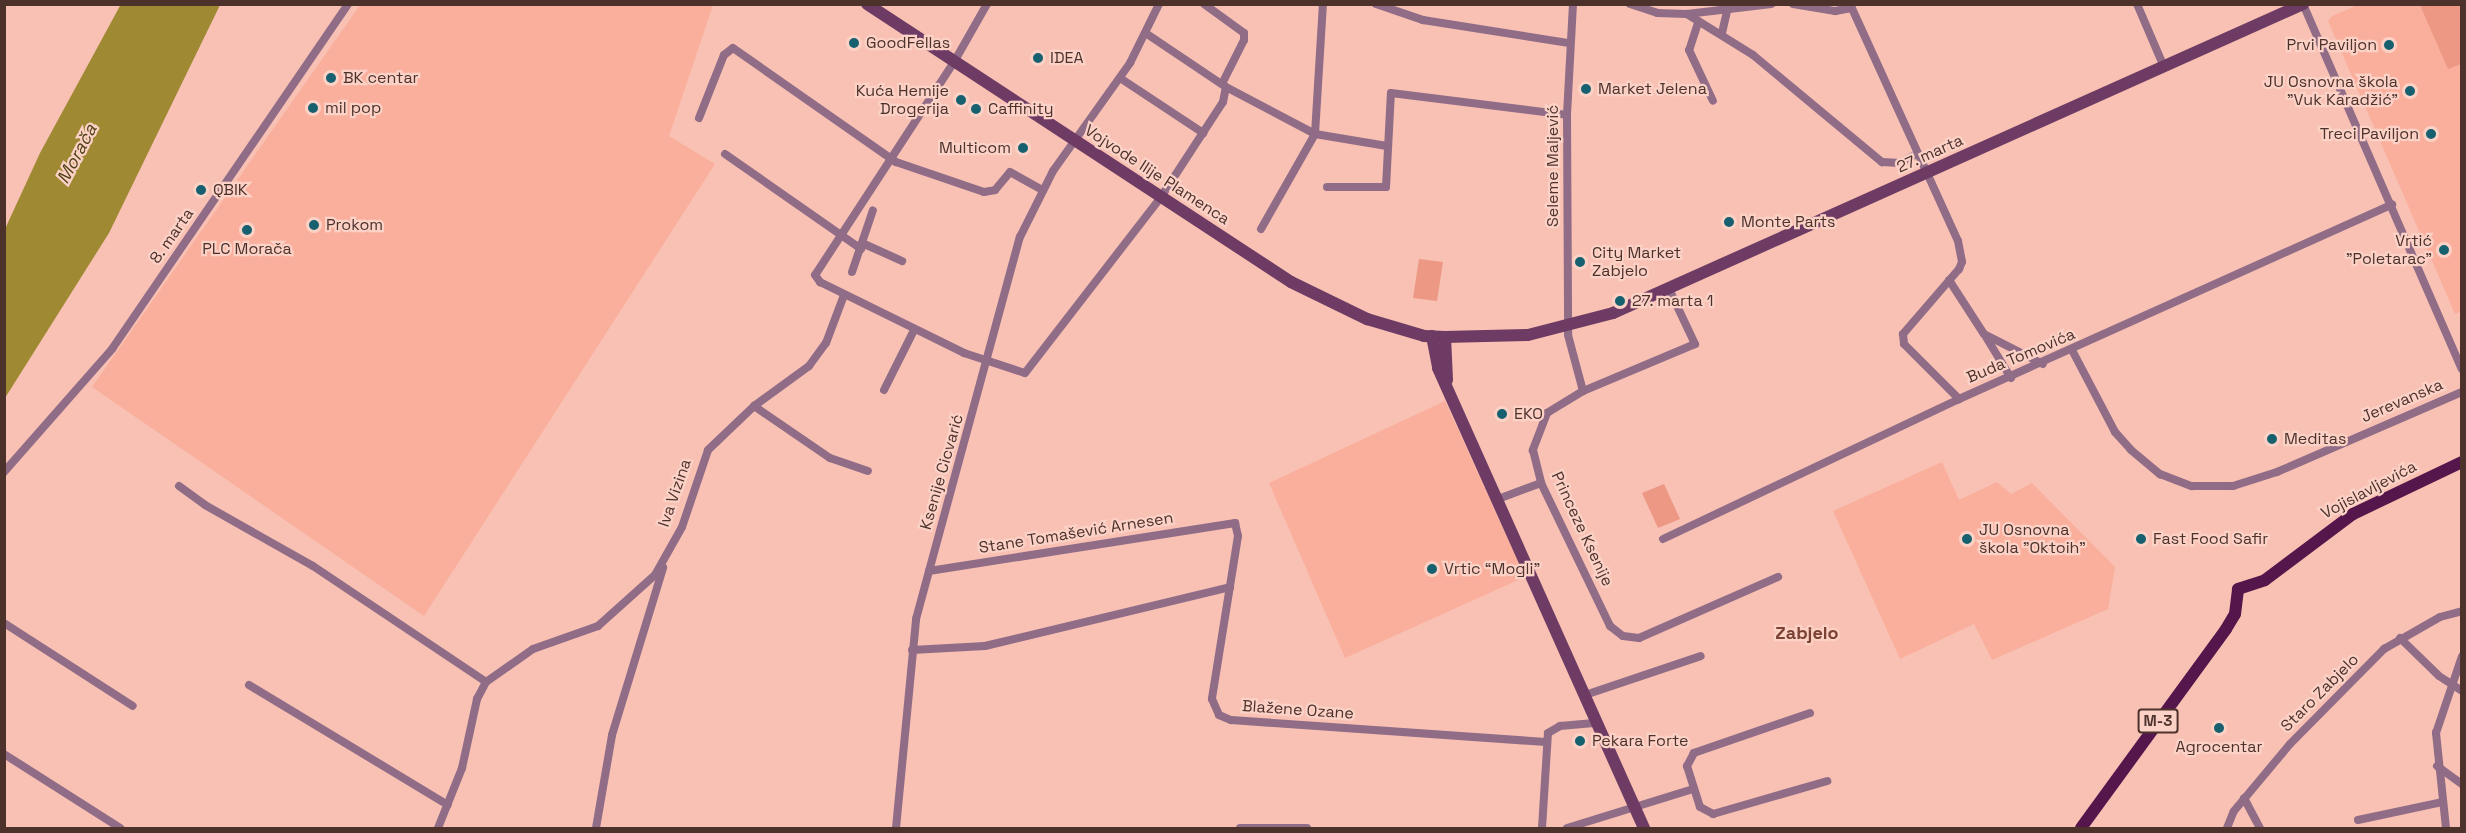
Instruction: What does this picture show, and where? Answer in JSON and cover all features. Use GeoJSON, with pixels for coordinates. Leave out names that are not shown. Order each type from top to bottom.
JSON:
{"type":"FeatureCollection","features":[{"type":"Feature","properties":{"kind":"main road","name":"Vojislavljevića"},"geometry":{"type":"LineString","coordinates":[[2081,828],[2226,629],[2235,614],[2238,589],[2265,580],[2353,514],[2462,462]]}},
{"type":"Feature","properties":{"kind":"street","name":"8. marta"},"geometry":{"type":"LineString","coordinates":[[4,472],[112,349],[348,4]]}},
{"type":"Feature","properties":{"kind":"street","name":"Vojvode Ilije Plamenca"},"geometry":{"type":"LineString","coordinates":[[867,4],[1326,301],[1398,330],[1445,337]]}},
{"type":"Feature","properties":{"kind":"street"},"geometry":{"type":"LineString","coordinates":[[987,4],[954,62],[888,158],[815,275],[819,282],[914,330],[989,361],[1025,373],[1161,196],[1226,96],[1224,85],[1244,40],[1244,33],[1204,4]]}},
{"type":"Feature","properties":{"kind":"street"},"geometry":{"type":"LineString","coordinates":[[1160,4],[1147,34],[1120,78],[1203,133]]}},
{"type":"Feature","properties":{"kind":"street"},"geometry":{"type":"LineString","coordinates":[[1261,229],[1315,134],[1323,4]]}},
{"type":"Feature","properties":{"kind":"street"},"geometry":{"type":"LineString","coordinates":[[1376,4],[1423,20],[1569,43]]}},
{"type":"Feature","properties":{"kind":"street","name":"Seleme Maljević"},"geometry":{"type":"LineString","coordinates":[[1568,327],[1569,43],[1573,4]]}},
{"type":"Feature","properties":{"kind":"street"},"geometry":{"type":"LineString","coordinates":[[1630,4],[1657,13],[1687,14],[1771,4]]}},
{"type":"Feature","properties":{"kind":"street"},"geometry":{"type":"LineString","coordinates":[[1793,4],[1834,11],[1851,6],[1962,254],[1959,269],[1903,334],[1904,344],[1959,399]]}},
{"type":"Feature","properties":{"kind":"street"},"geometry":{"type":"LineString","coordinates":[[2137,4],[2164,67]]}},
{"type":"Feature","properties":{"kind":"street"},"geometry":{"type":"LineString","coordinates":[[2303,4],[2462,369]]}},
{"type":"Feature","properties":{"kind":"street","name":"27. marta"},"geometry":{"type":"LineString","coordinates":[[1445,337],[1517,336],[1568,327],[1669,289],[2303,4]]}},
{"type":"Feature","properties":{"kind":"street"},"geometry":{"type":"LineString","coordinates":[[1722,33],[1728,8]]}},
{"type":"Feature","properties":{"kind":"street"},"geometry":{"type":"LineString","coordinates":[[1687,14],[1698,23],[1722,33],[1877,160],[1892,164],[1917,154]]}},
{"type":"Feature","properties":{"kind":"street"},"geometry":{"type":"LineString","coordinates":[[1698,23],[1689,50],[1713,101]]}},
{"type":"Feature","properties":{"kind":"street"},"geometry":{"type":"LineString","coordinates":[[1147,34],[1224,85],[1315,134],[1387,146]]}},
{"type":"Feature","properties":{"kind":"street"},"geometry":{"type":"LineString","coordinates":[[699,118],[724,56],[733,48],[888,158],[984,192],[995,190],[1010,172],[1043,190]]}},
{"type":"Feature","properties":{"kind":"street","name":"Ksenije Cicvarić"},"geometry":{"type":"LineString","coordinates":[[896,828],[912,650],[929,571],[989,361],[1020,237],[1043,190],[1074,140],[1094,117],[1120,78]]}},
{"type":"Feature","properties":{"kind":"street"},"geometry":{"type":"LineString","coordinates":[[1327,187],[1386,187],[1391,93],[1568,115]]}},
{"type":"Feature","properties":{"kind":"street"},"geometry":{"type":"LineString","coordinates":[[725,154],[839,236],[902,261]]}},
{"type":"Feature","properties":{"kind":"street","name":"Buda Tomovića"},"geometry":{"type":"LineString","coordinates":[[1663,539],[1959,399],[2043,364],[2392,204]]}},
{"type":"Feature","properties":{"kind":"street"},"geometry":{"type":"LineString","coordinates":[[852,272],[873,210]]}},
{"type":"Feature","properties":{"kind":"street"},"geometry":{"type":"LineString","coordinates":[[1948,280],[2011,378]]}},
{"type":"Feature","properties":{"kind":"street","name":"Princeze Ksenije"},"geometry":{"type":"LineString","coordinates":[[1669,289],[1695,344],[1582,391],[1547,413],[1540,425],[1533,450],[1541,483],[1610,627],[1623,636],[1639,638],[1779,577]]}},
{"type":"Feature","properties":{"kind":"street","name":"Iva Vizina"},"geometry":{"type":"LineString","coordinates":[[486,682],[533,649],[598,626],[631,600],[667,555],[690,507],[708,450],[754,406],[813,361],[826,343],[844,295]]}},
{"type":"Feature","properties":{"kind":"street"},"geometry":{"type":"LineString","coordinates":[[1568,327],[1574,370],[1582,391]]}},
{"type":"Feature","properties":{"kind":"street"},"geometry":{"type":"LineString","coordinates":[[885,390],[914,330]]}},
{"type":"Feature","properties":{"kind":"street"},"geometry":{"type":"LineString","coordinates":[[1984,334],[2043,364]]}},
{"type":"Feature","properties":{"kind":"street"},"geometry":{"type":"LineString","coordinates":[[1432,336],[1433,356],[1644,828]]}},
{"type":"Feature","properties":{"kind":"street"},"geometry":{"type":"LineString","coordinates":[[1445,337],[1448,387]]}},
{"type":"Feature","properties":{"kind":"street","name":"Jerevanska"},"geometry":{"type":"LineString","coordinates":[[2072,350],[2115,432],[2131,450],[2160,474],[2192,486],[2233,486],[2277,472],[2462,392]]}},
{"type":"Feature","properties":{"kind":"street"},"geometry":{"type":"LineString","coordinates":[[754,406],[830,458],[868,471]]}},
{"type":"Feature","properties":{"kind":"street"},"geometry":{"type":"LineString","coordinates":[[1498,499],[1541,483]]}},
{"type":"Feature","properties":{"kind":"street"},"geometry":{"type":"LineString","coordinates":[[179,486],[313,566],[486,682],[477,699],[471,740],[438,828]]}},
{"type":"Feature","properties":{"kind":"street","name":"Stane Tomašević Arnesen"},"geometry":{"type":"LineString","coordinates":[[929,571],[1228,524]]}},
{"type":"Feature","properties":{"kind":"street","name":"Blažene Ozane"},"geometry":{"type":"LineString","coordinates":[[1228,524],[1238,524],[1239,528],[1212,699],[1214,710],[1222,718],[1546,742]]}},
{"type":"Feature","properties":{"kind":"street"},"geometry":{"type":"LineString","coordinates":[[596,828],[612,735],[667,555]]}},
{"type":"Feature","properties":{"kind":"street"},"geometry":{"type":"LineString","coordinates":[[912,650],[985,646],[1230,586]]}},
{"type":"Feature","properties":{"kind":"street","name":"Staro Zabjelo"},"geometry":{"type":"LineString","coordinates":[[2227,828],[2244,798],[2351,681],[2400,638],[2462,611]]}},
{"type":"Feature","properties":{"kind":"street"},"geometry":{"type":"LineString","coordinates":[[4,623],[133,706]]}},
{"type":"Feature","properties":{"kind":"street"},"geometry":{"type":"LineString","coordinates":[[2400,638],[2452,685],[2462,691]]}},
{"type":"Feature","properties":{"kind":"street"},"geometry":{"type":"LineString","coordinates":[[1585,695],[1701,656]]}},
{"type":"Feature","properties":{"kind":"street"},"geometry":{"type":"LineString","coordinates":[[2446,828],[2437,766],[2438,722],[2462,656]]}},
{"type":"Feature","properties":{"kind":"street"},"geometry":{"type":"LineString","coordinates":[[249,685],[448,805]]}},
{"type":"Feature","properties":{"kind":"street"},"geometry":{"type":"LineString","coordinates":[[1810,713],[1691,755],[1687,763],[1693,789],[1700,807],[1713,814],[1827,781]]}},
{"type":"Feature","properties":{"kind":"street"},"geometry":{"type":"LineString","coordinates":[[1542,828],[1546,742],[1554,728],[1597,723]]}},
{"type":"Feature","properties":{"kind":"street"},"geometry":{"type":"LineString","coordinates":[[4,754],[120,828]]}},
{"type":"Feature","properties":{"kind":"street"},"geometry":{"type":"LineString","coordinates":[[2437,766],[2462,784]]}},
{"type":"Feature","properties":{"kind":"street"},"geometry":{"type":"LineString","coordinates":[[1567,828],[1693,789]]}},
{"type":"Feature","properties":{"kind":"street"},"geometry":{"type":"LineString","coordinates":[[2244,798],[2260,828]]}},
{"type":"Feature","properties":{"kind":"street"},"geometry":{"type":"LineString","coordinates":[[2358,820],[2443,802]]}},
{"type":"Feature","properties":{"kind":"street"},"geometry":{"type":"LineString","coordinates":[[1240,828],[1307,828]]}},
{"type":"Feature","properties":{"kind":"shaded area"},"geometry":{"type":"Polygon","coordinates":[[[360,5],[713,5],[669,136],[715,164],[424,616],[92,387],[360,5]]]}},
{"type":"Feature","properties":{"kind":"shaded area","name":"JU Osnovna škola \"Vuk Karadžić\""},"geometry":{"type":"Polygon","coordinates":[[[2358,5],[2461,5],[2462,311],[2455,314],[2328,21],[2332,16],[2358,5]]]}},
{"type":"Feature","properties":{"kind":"shaded area"},"geometry":{"type":"Polygon","coordinates":[[[2420,5],[2461,5],[2461,64],[2448,69],[2420,5]]]}},
{"type":"Feature","properties":{"kind":"shaded area"},"geometry":{"type":"Polygon","coordinates":[[[1419,259],[1443,262],[1437,301],[1413,298],[1419,259]]]}},
{"type":"Feature","properties":{"kind":"shaded area"},"geometry":{"type":"Polygon","coordinates":[[[1445,401],[1525,577],[1345,658],[1269,483],[1445,401]]]}},
{"type":"Feature","properties":{"kind":"shaded area","name":"JU Osnovna škola \"Oktoih\""},"geometry":{"type":"Polygon","coordinates":[[[1942,462],[1959,500],[1997,482],[2011,494],[2032,483],[2115,567],[2108,609],[1992,660],[1974,624],[1900,659],[1833,511],[1942,462]]]}},
{"type":"Feature","properties":{"kind":"shaded area"},"geometry":{"type":"Polygon","coordinates":[[[1664,484],[1680,519],[1658,528],[1642,493],[1664,484]]]}},
{"type":"Feature","properties":{"kind":"water","name":"Morača"},"geometry":{"type":"Polygon","coordinates":[[[121,4],[220,5],[109,233],[5,398],[5,229],[40,153],[121,4]]]}},
{"type":"Feature","properties":{"kind":"place","name":"GoodFellas"},"geometry":{"type":"Point","coordinates":[854,43]}},
{"type":"Feature","properties":{"kind":"place","name":"Prvi Paviljon"},"geometry":{"type":"Point","coordinates":[2389,45]}},
{"type":"Feature","properties":{"kind":"place","name":"IDEA"},"geometry":{"type":"Point","coordinates":[1038,58]}},
{"type":"Feature","properties":{"kind":"place","name":"BK centar"},"geometry":{"type":"Point","coordinates":[331,78]}},
{"type":"Feature","properties":{"kind":"place","name":"Market Jelena"},"geometry":{"type":"Point","coordinates":[1586,89]}},
{"type":"Feature","properties":{"kind":"place","name":"JU Osnovna škola \"Vuk Karadžić\""},"geometry":{"type":"Point","coordinates":[2410,91]}},
{"type":"Feature","properties":{"kind":"place","name":"Kuća Hemije Drogerija"},"geometry":{"type":"Point","coordinates":[961,100]}},
{"type":"Feature","properties":{"kind":"place","name":"mil pop"},"geometry":{"type":"Point","coordinates":[313,108]}},
{"type":"Feature","properties":{"kind":"place","name":"Caffinity"},"geometry":{"type":"Point","coordinates":[976,109]}},
{"type":"Feature","properties":{"kind":"place","name":"Treci Paviljon"},"geometry":{"type":"Point","coordinates":[2431,134]}},
{"type":"Feature","properties":{"kind":"place","name":"Multicom"},"geometry":{"type":"Point","coordinates":[1023,148]}},
{"type":"Feature","properties":{"kind":"place","name":"QBIK"},"geometry":{"type":"Point","coordinates":[201,190]}},
{"type":"Feature","properties":{"kind":"place","name":"Monte Parts"},"geometry":{"type":"Point","coordinates":[1729,222]}},
{"type":"Feature","properties":{"kind":"place","name":"Prokom"},"geometry":{"type":"Point","coordinates":[314,225]}},
{"type":"Feature","properties":{"kind":"place","name":"PLC Morača"},"geometry":{"type":"Point","coordinates":[247,230]}},
{"type":"Feature","properties":{"kind":"place","name":"Vrtić \"Poletarac\""},"geometry":{"type":"Point","coordinates":[2444,250]}},
{"type":"Feature","properties":{"kind":"place","name":"City Market Zabjelo"},"geometry":{"type":"Point","coordinates":[1580,262]}},
{"type":"Feature","properties":{"kind":"place","name":"27. marta 1"},"geometry":{"type":"Point","coordinates":[1620,301]}},
{"type":"Feature","properties":{"kind":"place","name":"EKO"},"geometry":{"type":"Point","coordinates":[1502,414]}},
{"type":"Feature","properties":{"kind":"place","name":"Meditas"},"geometry":{"type":"Point","coordinates":[2272,439]}},
{"type":"Feature","properties":{"kind":"place","name":"JU Osnovna škola \"Oktoih\""},"geometry":{"type":"Point","coordinates":[1967,539]}},
{"type":"Feature","properties":{"kind":"place","name":"Fast Food Safir"},"geometry":{"type":"Point","coordinates":[2141,539]}},
{"type":"Feature","properties":{"kind":"place","name":"Vrtic “Mogli”"},"geometry":{"type":"Point","coordinates":[1432,569]}},
{"type":"Feature","properties":{"kind":"place","name":"Agrocentar"},"geometry":{"type":"Point","coordinates":[2219,728]}},
{"type":"Feature","properties":{"kind":"place","name":"Pekara Forte"},"geometry":{"type":"Point","coordinates":[1580,741]}},
{"type":"Feature","properties":{"kind":"district","name":"Zabjelo"},"geometry":{"type":"Point","coordinates":[1807,633]}}]}
